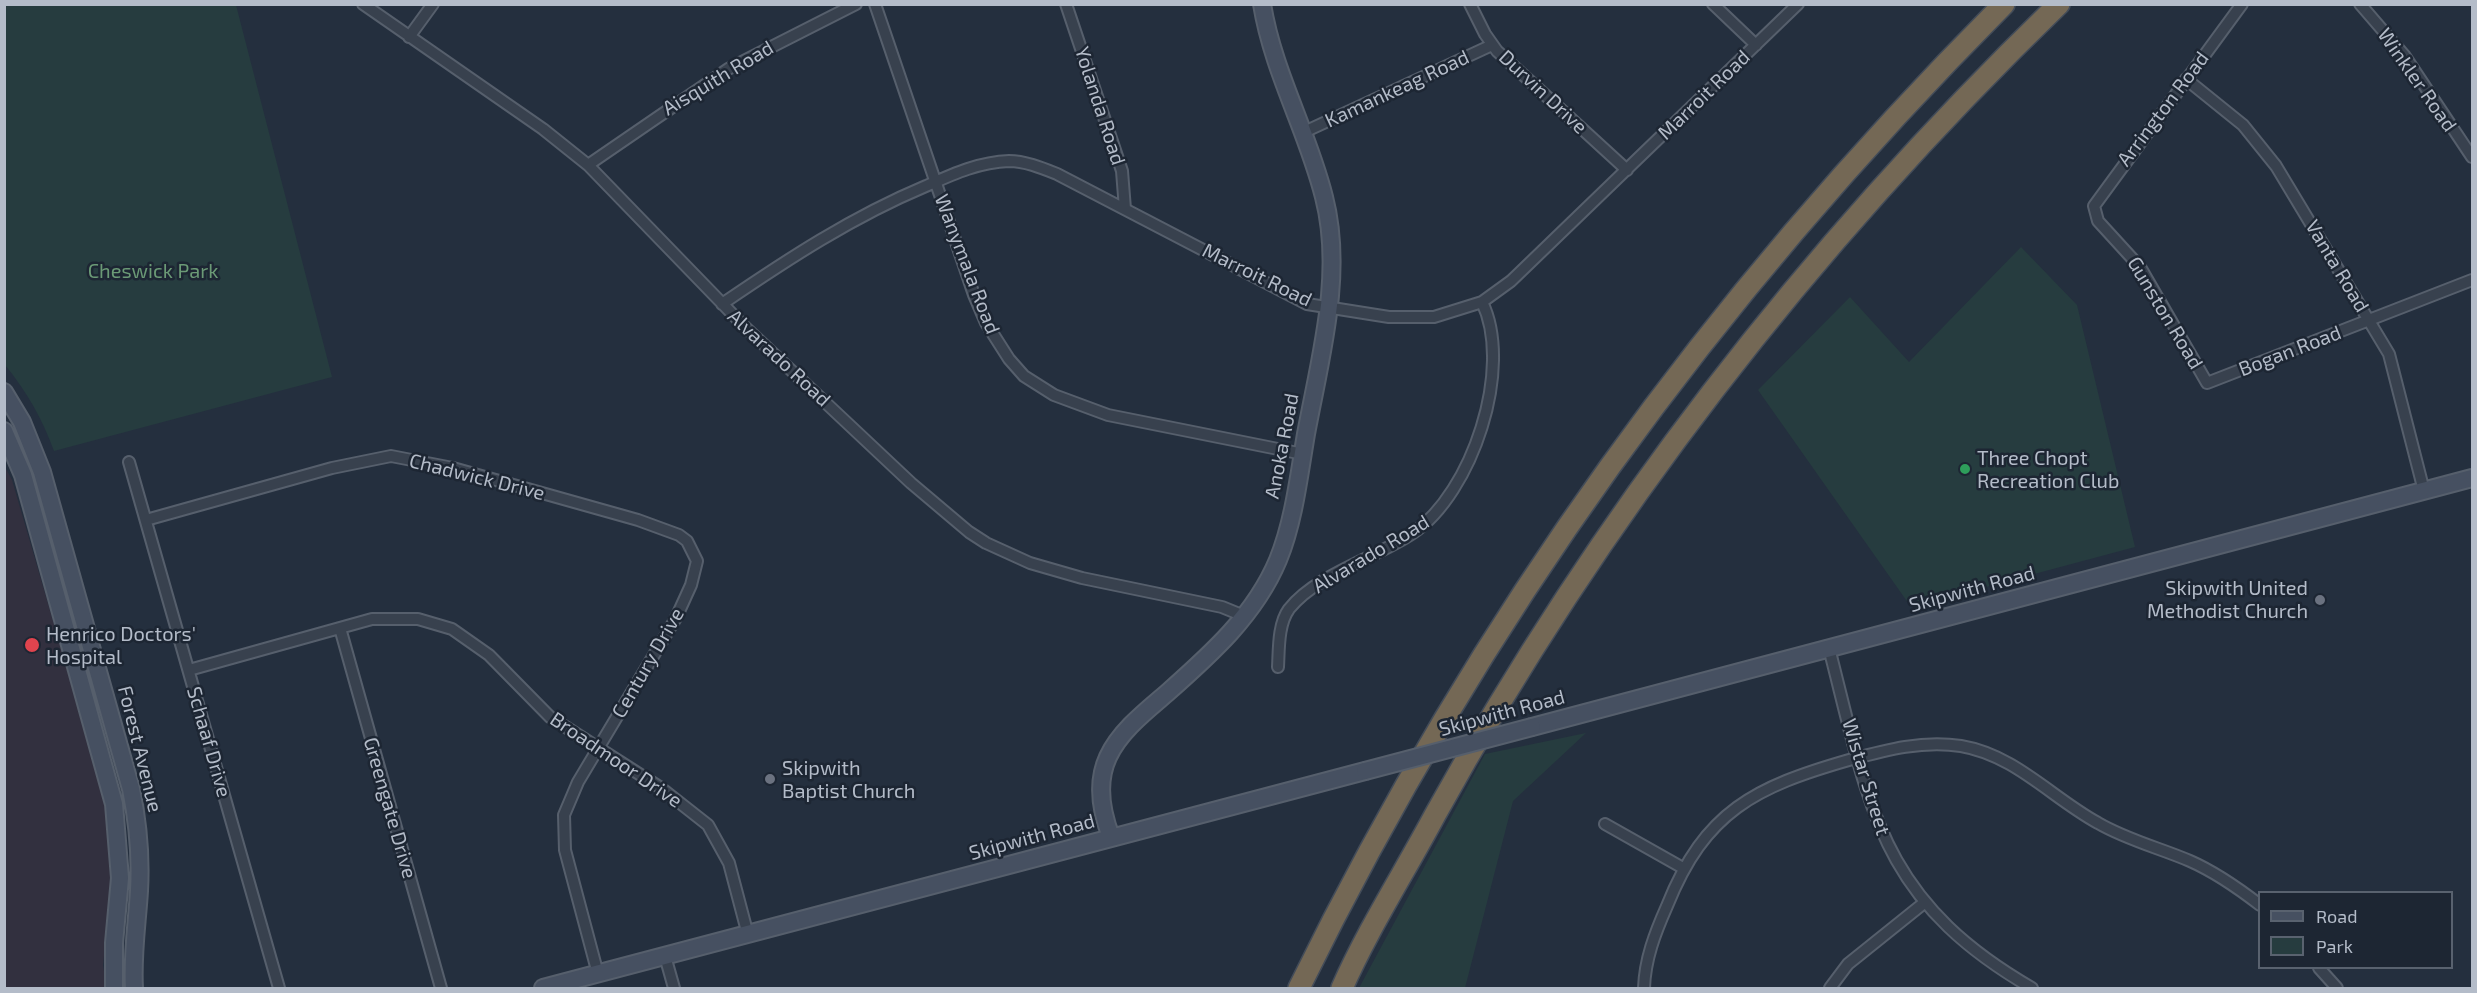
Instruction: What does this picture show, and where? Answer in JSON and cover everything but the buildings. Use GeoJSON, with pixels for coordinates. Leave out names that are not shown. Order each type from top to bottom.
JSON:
{"type":"FeatureCollection","features":[{"type":"Feature","properties":{"kind":"highway"},"geometry":{"type":"LineString","coordinates":[[1299,988],[1352,881],[1460,691],[1525,588],[1629,438],[1773,254],[1899,112],[2004,4]]}},
{"type":"Feature","properties":{"kind":"highway"},"geometry":{"type":"LineString","coordinates":[[1342,988],[1493,711],[1557,610],[1660,461],[1802,279],[1927,138],[2059,4]]}},
{"type":"Feature","properties":{"kind":"main road","name":"Anoka Road"},"geometry":{"type":"LineString","coordinates":[[1111,837],[1101,803],[1101,785],[1103,772],[1112,749],[1147,711],[1227,639],[1256,601],[1278,560],[1303,454],[1328,306],[1331,254],[1329,223],[1321,187],[1272,46],[1262,4]]}},
{"type":"Feature","properties":{"kind":"main road","name":"Forest Avenue"},"geometry":{"type":"LineString","coordinates":[[4,392],[22,422],[42,472],[131,789],[138,832],[140,873],[133,956],[134,988]]}},
{"type":"Feature","properties":{"kind":"main road","name":"Forest Avenue"},"geometry":{"type":"LineString","coordinates":[[4,431],[23,475],[114,804],[120,878],[114,943],[114,988]]}},
{"type":"Feature","properties":{"kind":"main road","name":"Skipwith Road"},"geometry":{"type":"LineString","coordinates":[[543,988],[2472,478]]}},
{"type":"Feature","properties":{"kind":"street","name":"Alvarado Road"},"geometry":{"type":"LineString","coordinates":[[363,4],[543,129],[588,165],[722,304],[911,483],[956,522],[986,543],[1030,563],[1082,578],[1222,607],[1244,616]]}},
{"type":"Feature","properties":{"kind":"street"},"geometry":{"type":"LineString","coordinates":[[409,37],[433,4]]}},
{"type":"Feature","properties":{"kind":"street","name":"Aisquith Road"},"geometry":{"type":"LineString","coordinates":[[588,165],[728,69],[856,4]]}},
{"type":"Feature","properties":{"kind":"street","name":"Wanymala Road"},"geometry":{"type":"LineString","coordinates":[[875,4],[986,323],[1009,359],[1024,376],[1054,395],[1108,415],[1303,454]]}},
{"type":"Feature","properties":{"kind":"street","name":"Yolanda Road"},"geometry":{"type":"LineString","coordinates":[[1066,4],[1122,171],[1125,209]]}},
{"type":"Feature","properties":{"kind":"street","name":"Durvin Drive"},"geometry":{"type":"LineString","coordinates":[[1470,4],[1492,45],[1627,170]]}},
{"type":"Feature","properties":{"kind":"street"},"geometry":{"type":"LineString","coordinates":[[1713,4],[1756,45]]}},
{"type":"Feature","properties":{"kind":"street","name":"Marroit Road"},"geometry":{"type":"LineString","coordinates":[[722,304],[837,228],[975,166],[1014,161],[1057,174],[1307,304],[1410,319],[1434,317],[1482,302],[1511,281],[1797,4]]}},
{"type":"Feature","properties":{"kind":"street","name":"Arrington Road"},"geometry":{"type":"LineString","coordinates":[[2096,218],[2094,211],[2096,199],[2242,4]]}},
{"type":"Feature","properties":{"kind":"street","name":"Winkler Road"},"geometry":{"type":"LineString","coordinates":[[2360,4],[2404,55],[2472,157]]}},
{"type":"Feature","properties":{"kind":"street","name":"Kamankeag Road"},"geometry":{"type":"LineString","coordinates":[[1302,134],[1492,45]]}},
{"type":"Feature","properties":{"kind":"street","name":"Vanta Road"},"geometry":{"type":"LineString","coordinates":[[2186,79],[2242,125],[2271,159],[2370,321],[2389,354],[2424,491]]}},
{"type":"Feature","properties":{"kind":"street","name":"Gunston Road"},"geometry":{"type":"LineString","coordinates":[[2096,218],[2140,267],[2207,383]]}},
{"type":"Feature","properties":{"kind":"street","name":"Bogan Road"},"geometry":{"type":"LineString","coordinates":[[2207,383],[2472,280]]}},
{"type":"Feature","properties":{"kind":"street","name":"Alvarado Road"},"geometry":{"type":"LineString","coordinates":[[1278,667],[1283,622],[1298,599],[1412,534],[1437,514],[1449,498],[1469,458],[1487,411],[1492,388],[1491,332],[1482,302]]}},
{"type":"Feature","properties":{"kind":"street","name":"Chadwick Drive"},"geometry":{"type":"LineString","coordinates":[[146,520],[332,468],[391,456],[453,468],[638,520],[679,535],[687,541],[695,553]]}},
{"type":"Feature","properties":{"kind":"street","name":"Schaaf Drive"},"geometry":{"type":"LineString","coordinates":[[129,462],[279,988]]}},
{"type":"Feature","properties":{"kind":"street","name":"Century Drive"},"geometry":{"type":"LineString","coordinates":[[598,974],[563,837],[568,804],[676,618],[696,570],[695,553]]}},
{"type":"Feature","properties":{"kind":"street","name":"Broadmoor Drive"},"geometry":{"type":"LineString","coordinates":[[189,670],[372,619],[399,617],[434,622],[452,629],[489,655],[550,717],[661,788],[708,825],[729,863],[748,934]]}},
{"type":"Feature","properties":{"kind":"street","name":"Greengate Drive"},"geometry":{"type":"LineString","coordinates":[[340,628],[441,988]]}},
{"type":"Feature","properties":{"kind":"street","name":"Wistar Street"},"geometry":{"type":"LineString","coordinates":[[1829,648],[1868,798],[1886,844],[1924,903],[1976,952],[2032,988]]}},
{"type":"Feature","properties":{"kind":"street"},"geometry":{"type":"LineString","coordinates":[[1644,988],[1653,940],[1683,868],[1718,822],[1753,795],[1786,779],[1858,758],[1918,745],[1938,744],[1979,750],[2014,766],[2062,801],[2099,824],[2208,870],[2258,904]]}},
{"type":"Feature","properties":{"kind":"street"},"geometry":{"type":"LineString","coordinates":[[1605,824],[1683,868]]}},
{"type":"Feature","properties":{"kind":"street"},"geometry":{"type":"LineString","coordinates":[[1830,988],[1848,964],[1924,903]]}},
{"type":"Feature","properties":{"kind":"street"},"geometry":{"type":"LineString","coordinates":[[665,956],[674,988]]}},
{"type":"Feature","properties":{"kind":"street"},"geometry":{"type":"LineString","coordinates":[[2320,969],[2337,988]]}},
{"type":"Feature","properties":{"kind":"shaded area","name":"Henrico Doctors' Hospital"},"geometry":{"type":"Polygon","coordinates":[[[4,465],[12,480],[108,809],[113,881],[103,965],[107,988],[5,988],[4,465]]]}},
{"type":"Feature","properties":{"kind":"green space","name":"Cheswick Park"},"geometry":{"type":"Polygon","coordinates":[[[4,5],[236,5],[332,377],[54,451],[33,406],[5,365],[4,5]]]}},
{"type":"Feature","properties":{"kind":"green space","name":"Three Chopt Recreation Club"},"geometry":{"type":"Polygon","coordinates":[[[2021,247],[2077,305],[2135,547],[1911,607],[1758,390],[1850,297],[1909,362],[2021,247]]]}},
{"type":"Feature","properties":{"kind":"green space"},"geometry":{"type":"Polygon","coordinates":[[[1586,733],[1513,801],[1465,988],[1359,988],[1485,754],[1586,733]]]}},
{"type":"Feature","properties":{"kind":"place","name":"Three Chopt Recreation Club"},"geometry":{"type":"Point","coordinates":[1965,469]}},
{"type":"Feature","properties":{"kind":"place","name":"Skipwith United Methodist Church"},"geometry":{"type":"Point","coordinates":[2320,600]}},
{"type":"Feature","properties":{"kind":"place","name":"Henrico Doctors' Hospital"},"geometry":{"type":"Point","coordinates":[32,645]}},
{"type":"Feature","properties":{"kind":"place","name":"Skipwith Baptist Church"},"geometry":{"type":"Point","coordinates":[770,779]}}]}
